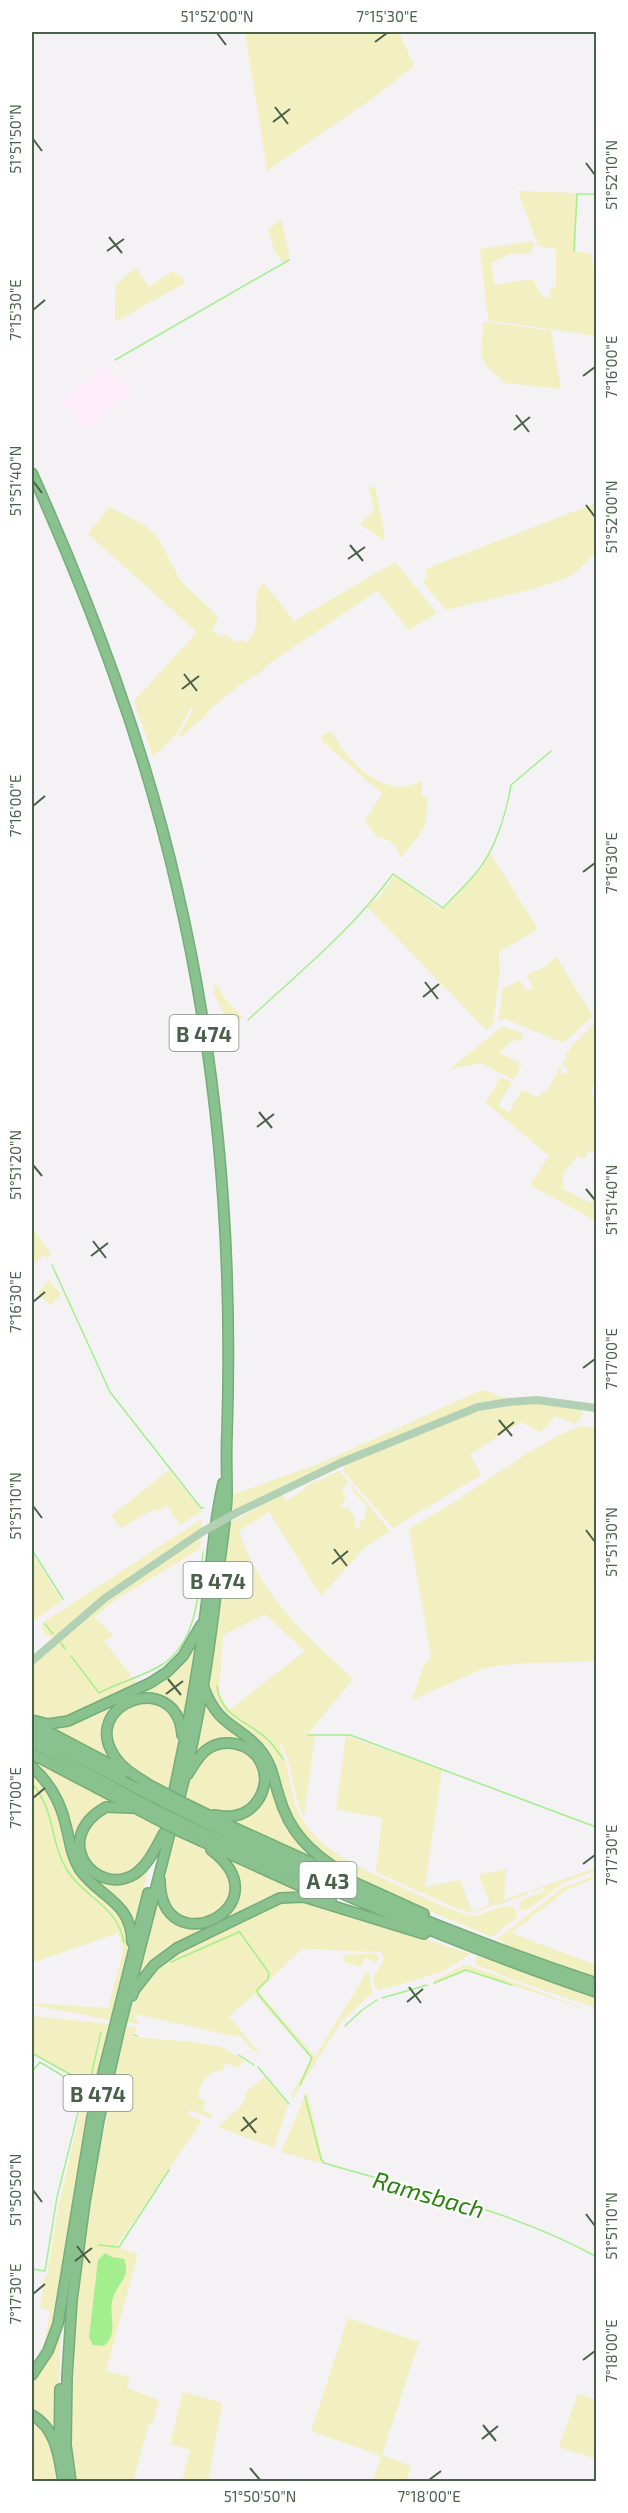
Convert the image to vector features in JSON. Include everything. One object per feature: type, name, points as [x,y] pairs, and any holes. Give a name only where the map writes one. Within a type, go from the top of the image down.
[{"type":"highway","name":"B 474","points":[[32,473],[90,608],[134,734],[177,887],[199,993],[218,1130],[228,1272],[229,1376],[226,1503],[203,1686],[183,1787],[120,2026],[99,2120],[72,2300],[67,2377],[66,2445],[71,2481]]},
{"type":"highway","name":"B 474","points":[[63,2481],[58,2456],[67,2274],[92,2117],[180,1762],[205,1618],[218,1504],[226,1472]]},
{"type":"highway","points":[[32,1721],[48,1724],[68,1721],[150,1683],[167,1672],[183,1656],[205,1618]]},
{"type":"highway","points":[[203,1686],[219,1716],[255,1745],[265,1757],[287,1820],[304,1844],[335,1867],[370,1888],[472,1943]]},
{"type":"highway","points":[[158,1805],[148,1784],[125,1769],[111,1749],[108,1728],[114,1714],[124,1703],[134,1699],[156,1699],[173,1710],[182,1728],[180,1762]]},
{"type":"highway","points":[[32,1721],[148,1784]]},
{"type":"highway","name":"A 43","points":[[32,1733],[158,1805]]},
{"type":"highway","name":"A 43","points":[[32,1743],[316,1884],[485,1948],[597,1983]]},
{"type":"highway","points":[[183,1787],[196,1760],[215,1744],[228,1743],[249,1749],[260,1760],[265,1775],[265,1785],[256,1803],[248,1811],[225,1816],[197,1809],[183,1817]]},
{"type":"highway","points":[[32,1754],[131,1808]]},
{"type":"highway","points":[[32,1767],[56,1797],[63,1813],[74,1858],[81,1870],[120,1907],[128,1919],[132,1943],[124,1983]]},
{"type":"highway","points":[[160,1870],[162,1896],[173,1915],[182,1921],[205,1924],[223,1915],[229,1907],[234,1894],[230,1871],[224,1861],[199,1841],[183,1817],[158,1805],[131,1808],[106,1807],[86,1822],[79,1843],[83,1861],[90,1869],[102,1876],[114,1879],[125,1878],[135,1874],[151,1857],[164,1833]]},
{"type":"highway","points":[[197,1809],[370,1888]]},
{"type":"highway","points":[[199,1841],[372,1918]]},
{"type":"highway","points":[[120,2026],[135,1989],[165,1955],[270,1901],[291,1896],[472,1943]]},
{"type":"highway","name":"A 43","points":[[497,1952],[597,1992]]},
{"type":"highway","points":[[32,2375],[52,2342],[58,2324],[67,2274]]},
{"type":"highway","points":[[32,2415],[47,2428],[58,2456]]},
{"type":"main road","points":[[32,1661],[105,1598],[202,1532],[340,1462],[478,1407],[537,1400],[597,1408]]},
{"type":"shaded area","points":[[245,32],[399,32],[414,66],[373,98],[267,171]]},
{"type":"shaded area","points":[[518,191],[578,193],[575,251],[591,254],[596,286],[596,336],[488,320],[480,249],[532,241],[534,245],[530,254],[510,254],[491,263],[494,285],[533,279],[542,297],[550,297],[551,287],[556,287],[556,249],[538,246]]},
{"type":"shaded area","points":[[281,219],[290,258],[282,262],[275,252],[268,230]]},
{"type":"shaded area","points":[[136,268],[149,287],[173,271],[180,277],[181,275],[185,283],[115,322],[116,284]]},
{"type":"shaded area","points":[[483,321],[551,331],[561,389],[505,383],[484,364],[485,360],[481,358]]},
{"type":"shaded area","points":[[105,365],[136,391],[86,431],[61,400]]},
{"type":"shaded area","points":[[375,486],[385,538],[383,540],[360,524],[374,510],[369,488]]},
{"type":"shaded area","points":[[596,503],[594,536],[596,552],[571,576],[533,589],[446,610],[422,581],[428,576],[425,569]]},
{"type":"shaded area","points":[[109,507],[146,526],[159,539],[180,580],[218,617],[212,631],[222,637],[224,634],[237,643],[241,640],[246,643],[255,628],[257,597],[263,582],[294,621],[395,562],[437,613],[409,630],[377,591],[237,687],[179,738],[193,709],[191,707],[176,735],[153,757],[134,701],[197,632],[88,534]]},
{"type":"shaded area","points":[[332,732],[347,755],[358,766],[382,783],[409,786],[422,780],[422,796],[428,798],[425,827],[401,858],[396,847],[389,840],[377,837],[365,821],[382,794],[321,740],[322,735]]},
{"type":"shaded area","points":[[490,853],[538,929],[499,952],[500,971],[493,1024],[486,1030],[367,907],[380,896],[395,875],[440,909],[443,908],[480,870]]},
{"type":"shaded area","points":[[556,957],[593,1016],[567,1040],[561,1042],[505,1019],[499,1020],[502,989],[520,980],[526,991],[533,988],[527,975],[537,970],[538,972]]},
{"type":"shaded area","points":[[215,982],[226,1000],[243,1017],[232,1028],[214,995]]},
{"type":"shaded area","points":[[596,1022],[596,1082],[591,1093],[596,1100],[596,1154],[590,1150],[584,1159],[577,1156],[564,1172],[563,1189],[590,1203],[596,1197],[596,1221],[530,1185],[549,1156],[486,1103],[500,1077],[512,1082],[498,1106],[509,1112],[522,1090],[539,1098],[542,1091],[547,1092],[560,1067],[562,1074],[568,1073],[566,1066],[561,1064],[566,1059],[566,1053]]},
{"type":"shaded area","points":[[505,1027],[524,1034],[521,1040],[512,1041],[499,1053],[523,1064],[521,1066],[518,1064],[517,1067],[520,1068],[514,1080],[481,1063],[450,1069],[500,1028]]},
{"type":"shaded area","points":[[32,1228],[51,1253],[48,1258],[42,1255],[37,1263],[32,1259]]},
{"type":"shaded area","points":[[49,1280],[61,1294],[51,1305],[37,1293]]},
{"type":"shaded area","points":[[481,1390],[494,1393],[498,1397],[506,1396],[504,1399],[332,1462],[227,1513],[229,1496],[326,1461]]},
{"type":"shaded area","points":[[530,1403],[581,1409],[583,1414],[575,1424],[556,1416],[541,1432],[521,1422],[470,1454],[481,1475],[393,1528],[343,1471],[346,1462],[472,1412]]},
{"type":"shaded area","points":[[580,1426],[596,1428],[596,1661],[496,1666],[482,1669],[412,1700],[424,1665],[431,1657],[409,1529],[539,1446]]},
{"type":"shaded area","points":[[169,1470],[202,1511],[180,1525],[166,1505],[156,1512],[154,1509],[121,1528],[111,1516]]},
{"type":"shaded area","points":[[339,1471],[348,1481],[342,1491],[346,1496],[341,1507],[349,1509],[356,1519],[355,1528],[359,1529],[361,1520],[364,1520],[367,1506],[353,1492],[352,1485],[389,1532],[364,1548],[321,1596],[269,1512],[239,1531],[248,1555],[272,1595],[301,1629],[353,1679],[307,1735],[315,1736],[304,1817],[285,1752],[281,1744],[279,1745],[286,1762],[296,1807],[319,1840],[331,1849],[357,1866],[426,1898],[471,1916],[502,1907],[513,1907],[517,1913],[516,1918],[492,1937],[401,1899],[347,1872],[323,1857],[294,1826],[274,1770],[218,1711],[208,1689],[230,1523],[282,1494],[286,1501],[306,1486]],"holes":[[[265,1614],[305,1651],[229,1710],[219,1692],[223,1635]]]},
{"type":"shaded area","points":[[202,1519],[202,1528],[144,1566],[55,1636],[49,1637],[43,1633],[42,1623]]},
{"type":"shaded area","points":[[201,1536],[200,1549],[118,1598],[94,1617],[113,1635],[104,1641],[138,1685],[66,1719],[49,1721],[32,1716],[32,1664],[101,1604]]},
{"type":"shaded area","points":[[32,1553],[62,1601],[32,1622]]},
{"type":"shaded area","points":[[199,1640],[183,1722],[147,1695],[108,1720],[118,1765],[45,1726],[153,1684],[188,1654]]},
{"type":"shaded area","points":[[204,1699],[263,1759],[279,1808],[322,1863],[228,1821],[257,1807],[264,1765],[230,1741],[192,1762]]},
{"type":"shaded area","points":[[142,1701],[161,1706],[170,1712],[175,1721],[178,1744],[168,1790],[134,1772],[127,1766],[113,1743],[112,1727],[115,1719],[123,1709]]},
{"type":"shaded area","points":[[346,1736],[442,1770],[425,1887],[460,1880],[472,1912],[490,1905],[479,1875],[506,1869],[504,1900],[529,1891],[528,1894],[473,1913],[456,1908],[376,1872],[382,1818],[336,1809]]},
{"type":"shaded area","points":[[226,1747],[247,1754],[259,1766],[261,1781],[255,1795],[244,1807],[227,1813],[206,1810],[183,1797],[193,1772],[203,1760],[209,1754]]},
{"type":"shaded area","points":[[32,1757],[117,1803],[92,1811],[87,1816],[77,1837],[76,1847],[106,1881],[150,1864],[134,1927],[80,1864],[70,1833],[32,1763]]},
{"type":"shaded area","points":[[32,1770],[53,1798],[69,1850],[124,1917],[130,1945],[111,2020],[32,2005],[32,2003],[108,2008],[123,1951],[118,1933],[32,1963]]},
{"type":"shaded area","points":[[118,1809],[135,1812],[160,1826],[148,1856],[132,1872],[116,1876],[100,1873],[85,1855],[83,1834],[101,1812]]},
{"type":"shaded area","points":[[175,1833],[212,1854],[230,1876],[229,1901],[205,1921],[181,1917],[172,1909],[167,1900],[164,1878]]},
{"type":"shaded area","points":[[222,1854],[318,1898],[295,1894],[177,1945],[138,1980],[159,1898],[192,1927],[213,1924],[230,1911],[232,1867]]},
{"type":"shaded area","points":[[596,1868],[596,1871],[564,1882],[526,1911],[519,1908],[520,1901],[545,1891],[544,1888],[532,1892],[532,1890]]},
{"type":"shaded area","points":[[596,1875],[596,1878],[568,1889],[511,1933],[596,1965],[596,2008],[475,1964],[477,1956],[502,1964],[505,1943],[497,1939],[562,1888]]},
{"type":"shaded area","points":[[297,1899],[351,1914],[470,1954],[442,1972],[381,1990],[375,1987],[373,1978],[384,1959],[381,1952],[302,1949],[259,1992],[315,2057],[367,1972],[372,1993],[342,2021],[293,2098],[292,2094],[310,2061],[309,2056],[255,1994],[229,2016],[261,2055],[250,2048],[240,2035],[238,2037],[135,2014],[139,2024],[127,2022],[134,2000],[146,1979],[167,1957],[274,1903]]},
{"type":"shaded area","points":[[375,1953],[379,1958],[376,1963],[366,1957],[360,1967],[342,1961],[344,1955]]},
{"type":"shaded area","points":[[463,1965],[596,2013],[467,1970],[433,1984],[433,1981]]},
{"type":"shaded area","points":[[32,2016],[110,2024],[92,2104],[52,2334],[32,2372],[47,2328],[50,2311],[40,2308],[45,2275],[47,2275],[58,2209],[87,2084],[32,2052]]},
{"type":"shaded area","points":[[126,2026],[138,2028],[133,2037],[193,2042],[221,2047],[245,2060],[237,2068],[225,2063],[222,2071],[213,2071],[201,2084],[198,2098],[206,2101],[203,2110],[213,2115],[210,2118],[190,2110],[188,2115],[202,2121],[116,2247],[138,2254],[106,2371],[130,2377],[127,2388],[159,2400],[153,2423],[149,2423],[133,2481],[73,2482],[70,2434],[76,2313],[101,2148]]},
{"type":"shaded area","points":[[265,2077],[288,2105],[274,2148],[218,2127],[242,2105],[247,2091]]},
{"type":"shaded area","points":[[307,2091],[324,2164],[281,2152]]},
{"type":"shaded area","points":[[105,2253],[124,2259],[126,2272],[112,2302],[111,2336],[104,2346],[93,2345],[89,2337],[98,2260]]},
{"type":"shaded area","points":[[348,2318],[419,2342],[382,2455],[411,2466],[406,2481],[373,2481],[381,2456],[311,2431]]},
{"type":"shaded area","points":[[61,2325],[57,2440],[32,2414],[32,2378]]},
{"type":"shaded area","points":[[183,2392],[220,2402],[222,2405],[208,2481],[182,2481],[190,2450],[170,2444]]},
{"type":"shaded area","points":[[579,2394],[596,2400],[596,2459],[559,2447]]},
{"type":"shaded area","points":[[32,2418],[45,2430],[53,2446],[60,2481],[32,2481]]},
{"type":"waterway","points":[[574,251],[577,194],[596,194]]},
{"type":"waterway","points":[[115,360],[289,260]]},
{"type":"waterway","points":[[248,1020],[360,914],[393,874],[443,908],[476,873],[489,854],[503,820],[511,785],[551,751]]},
{"type":"waterway","points":[[52,1265],[110,1392],[201,1508],[204,1508]]},
{"type":"waterway","points":[[32,1550],[63,1599]]},
{"type":"waterway","points":[[71,1656],[99,1693],[163,1664],[175,1654],[190,1628],[198,1598],[203,1552]]},
{"type":"waterway","points":[[45,1624],[53,1634]]},
{"type":"waterway","points":[[61,1643],[65,1649]]},
{"type":"waterway","points":[[217,1686],[219,1696],[229,1712],[260,1733],[283,1759]]},
{"type":"waterway","points":[[308,1735],[350,1735],[596,1827]]},
{"type":"waterway","points":[[32,1783],[45,1806],[57,1849],[67,1870],[74,1880],[115,1919],[124,1942]]},
{"type":"waterway","name":"Ramsbach","points":[[239,1931],[269,1973],[268,1979],[257,1990],[258,1994],[312,2058],[300,2085]]},
{"type":"waterway","points":[[171,1962],[239,1932]]},
{"type":"waterway","points":[[434,1983],[466,1970],[512,1985]]},
{"type":"waterway","points":[[382,1998],[427,1985]]},
{"type":"waterway","points":[[345,2026],[377,2000]]},
{"type":"waterway","points":[[32,2053],[89,2085],[101,2032]]},
{"type":"waterway","points":[[239,2055],[254,2065]]},
{"type":"waterway","points":[[32,2072],[40,2062],[84,2089],[57,2197],[45,2271],[32,2269]]},
{"type":"waterway","points":[[258,2067],[289,2104]]},
{"type":"waterway","name":"Ramsbach","points":[[305,2096],[324,2163],[497,2213],[595,2256]]},
{"type":"waterway","points":[[98,2245],[119,2247],[169,2170]]}]
